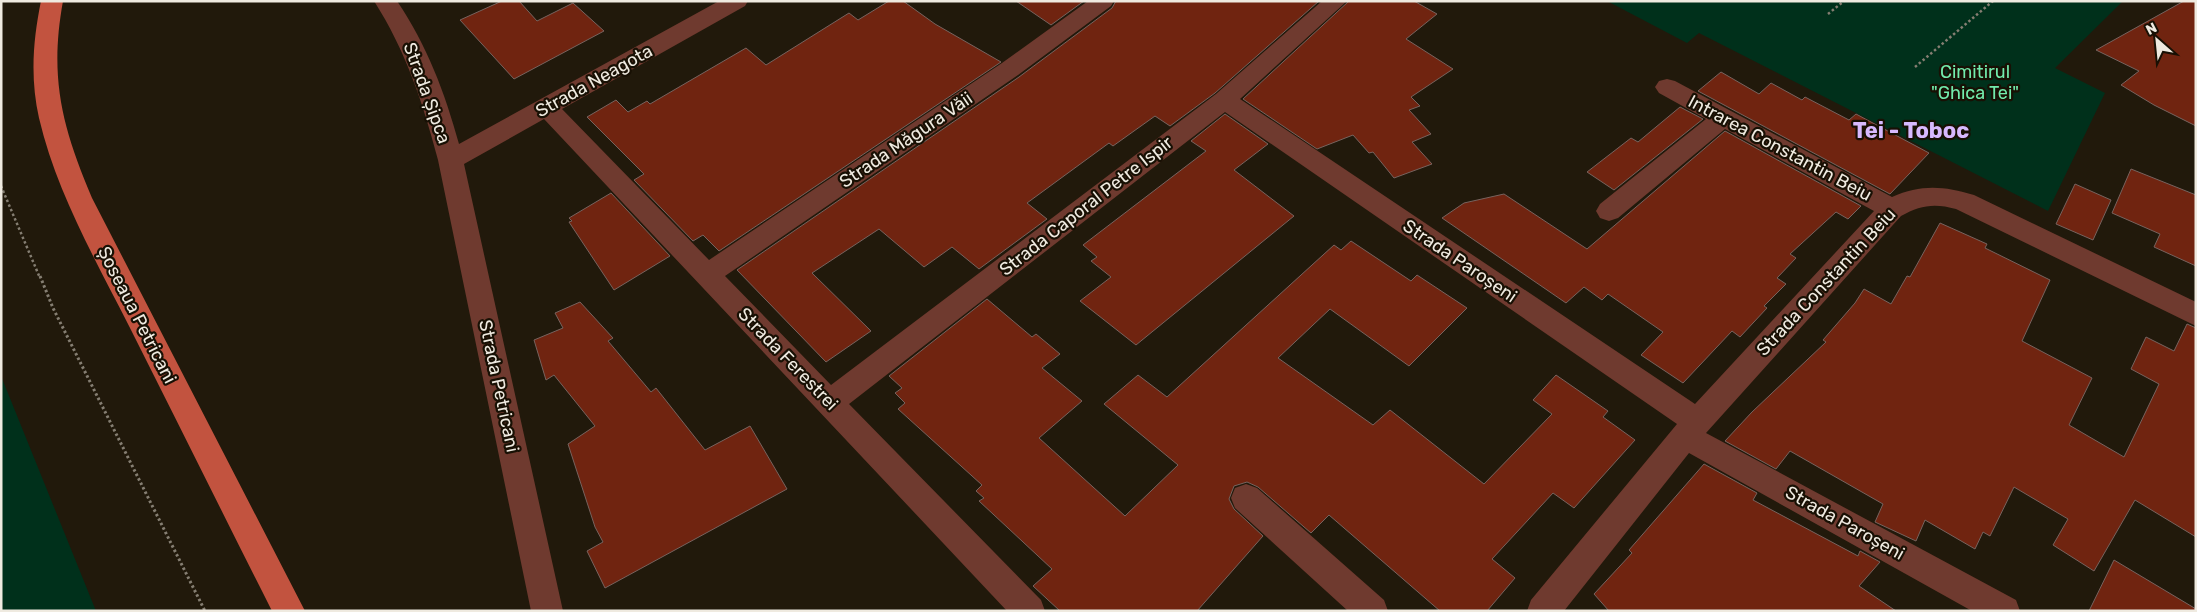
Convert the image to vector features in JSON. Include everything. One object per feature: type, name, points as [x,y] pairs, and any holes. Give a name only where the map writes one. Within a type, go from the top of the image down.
[{"type":"main road","name":"Șoseaua Petricani","points":[[52,1],[43,64],[45,92],[51,122],[64,164],[96,235],[290,611]]},
{"type":"street","name":"Strada Șipca","points":[[385,1],[404,30],[418,58],[430,90],[451,160]]},
{"type":"street","name":"Strada Neagota","points":[[451,160],[737,1]]},
{"type":"street","name":"Strada Măgura Văii","points":[[707,275],[1002,75],[1103,1]]},
{"type":"street","name":"Strada Caporal Petre Ispir","points":[[830,403],[1224,100],[1336,1]]},
{"type":"street","name":"Intrarea Constantin Beiu","points":[[1667,87],[1892,209]]},
{"type":"street","name":"Strada Paroșeni","points":[[1224,100],[1691,429],[2004,611]]},
{"type":"street","name":"Strada Ferestrei","points":[[547,108],[1029,611]]},
{"type":"street","points":[[1610,211],[1723,118]]},
{"type":"street","name":"Strada Petricani","points":[[451,160],[547,611]]},
{"type":"street","name":"Strada Constantin Beiu","points":[[1544,611],[1691,429],[1892,209],[1915,197],[1932,194],[1965,202],[2196,316]]},
{"type":"street","points":[[1246,498],[1372,611]]},
{"type":"path","points":[[1828,14],[1844,1]]},
{"type":"path","points":[[1915,67],[1993,1]]},
{"type":"path","points":[[1,186],[53,308],[205,611]]},
{"type":"green space","name":"Cimitirul \"Ghica Tei\"","points":[[1607,1],[2123,1],[2055,68],[2105,93],[2048,211],[1699,33],[1687,43]]},
{"type":"green space","points":[[1,376],[96,611],[1,611]]},
{"type":"building","points":[[502,1],[519,1],[537,21],[573,3],[604,31],[514,79],[460,20]]},
{"type":"building","points":[[889,1],[903,1],[935,24],[1001,62],[719,251],[703,235],[693,241],[634,180],[644,174],[587,117],[616,100],[628,112],[647,101],[650,104],[746,48],[766,65],[849,13],[858,20]]},
{"type":"building","points":[[1016,1],[1084,1],[1051,25]]},
{"type":"building","points":[[1116,1],[1319,1],[1215,93],[1170,126],[1155,116],[1113,146],[1109,143],[1027,203],[1047,219],[979,269],[952,247],[924,267],[879,229],[812,273],[871,331],[826,362],[737,270],[1019,77],[1112,8]]},
{"type":"building","points":[[1349,1],[1414,1],[1437,14],[1406,39],[1453,69],[1411,97],[1420,106],[1409,110],[1431,134],[1412,142],[1432,164],[1394,178],[1373,152],[1369,153],[1353,135],[1317,149],[1243,99]]},
{"type":"building","points":[[2184,1],[2196,1],[2196,126],[2154,105],[2121,85],[2139,71],[2096,50]]},
{"type":"building","points":[[1721,72],[1759,94],[1771,83],[1802,100],[1805,97],[1849,120],[1856,114],[1929,153],[1890,194],[1698,91]]},
{"type":"building","points":[[1680,107],[1703,119],[1614,190],[1587,172],[1631,138],[1638,142]]},
{"type":"building","points":[[1225,114],[1268,144],[1234,170],[1294,216],[1136,345],[1080,301],[1111,277],[1091,261],[1097,257],[1083,245],[1206,151],[1191,141]]},
{"type":"building","points":[[1725,131],[1861,206],[1848,219],[1836,212],[1790,254],[1796,258],[1777,278],[1786,284],[1764,306],[1767,308],[1740,337],[1732,331],[1683,383],[1641,355],[1663,332],[1608,294],[1602,300],[1584,287],[1566,303],[1442,218],[1464,203],[1504,194],[1587,249]]},
{"type":"building","points":[[2131,169],[2196,195],[2196,266],[2154,247],[2160,234],[2112,213]]},
{"type":"building","points":[[2075,184],[2111,200],[2093,240],[2056,224]]},
{"type":"building","points":[[611,193],[670,256],[614,290],[569,222],[572,221],[569,218]]},
{"type":"building","points":[[1940,223],[1987,244],[1985,248],[2050,280],[2022,341],[2092,378],[2069,425],[2124,457],[2159,384],[2131,369],[2146,337],[2174,351],[2187,324],[2196,328],[2196,537],[2135,500],[2094,571],[2053,545],[2068,519],[2014,487],[1990,536],[1983,532],[1975,549],[1925,520],[1916,541],[1875,522],[1883,504],[1790,451],[1776,469],[1725,441],[1752,412],[1826,342],[1823,340],[1855,303],[1864,289],[1891,304],[1907,276],[1910,277]]},
{"type":"building","points":[[1351,241],[1411,281],[1417,275],[1467,308],[1409,366],[1330,309],[1278,358],[1373,425],[1390,410],[1484,484],[1552,414],[1533,400],[1556,375],[1608,411],[1603,417],[1635,440],[1574,508],[1553,493],[1492,559],[1515,578],[1487,611],[1440,611],[1329,515],[1311,533],[1258,487],[1247,482],[1234,486],[1229,499],[1234,509],[1263,536],[1197,611],[1060,611],[1033,586],[1052,569],[979,501],[984,498],[976,491],[982,485],[898,409],[905,403],[895,393],[902,388],[889,376],[987,299],[1032,337],[1036,334],[1060,354],[1042,368],[1082,401],[1039,438],[1125,516],[1178,465],[1104,404],[1138,375],[1167,397],[1334,245],[1341,250]]},
{"type":"building","points":[[580,302],[613,338],[608,341],[651,392],[656,388],[705,450],[750,426],[787,489],[605,588],[587,551],[603,542],[595,527],[568,444],[595,426],[554,375],[546,380],[534,340],[563,328],[555,313]]},
{"type":"building","points":[[1704,464],[1757,493],[1753,500],[1858,556],[1860,551],[1880,562],[1859,586],[1896,611],[1609,611],[1594,594],[1632,553],[1629,550]]},
{"type":"building","points":[[2114,560],[2196,609],[2196,611],[2089,611]]},
{"type":"district","name":"Tei - Toboc","points":[[1911,130]]}]
